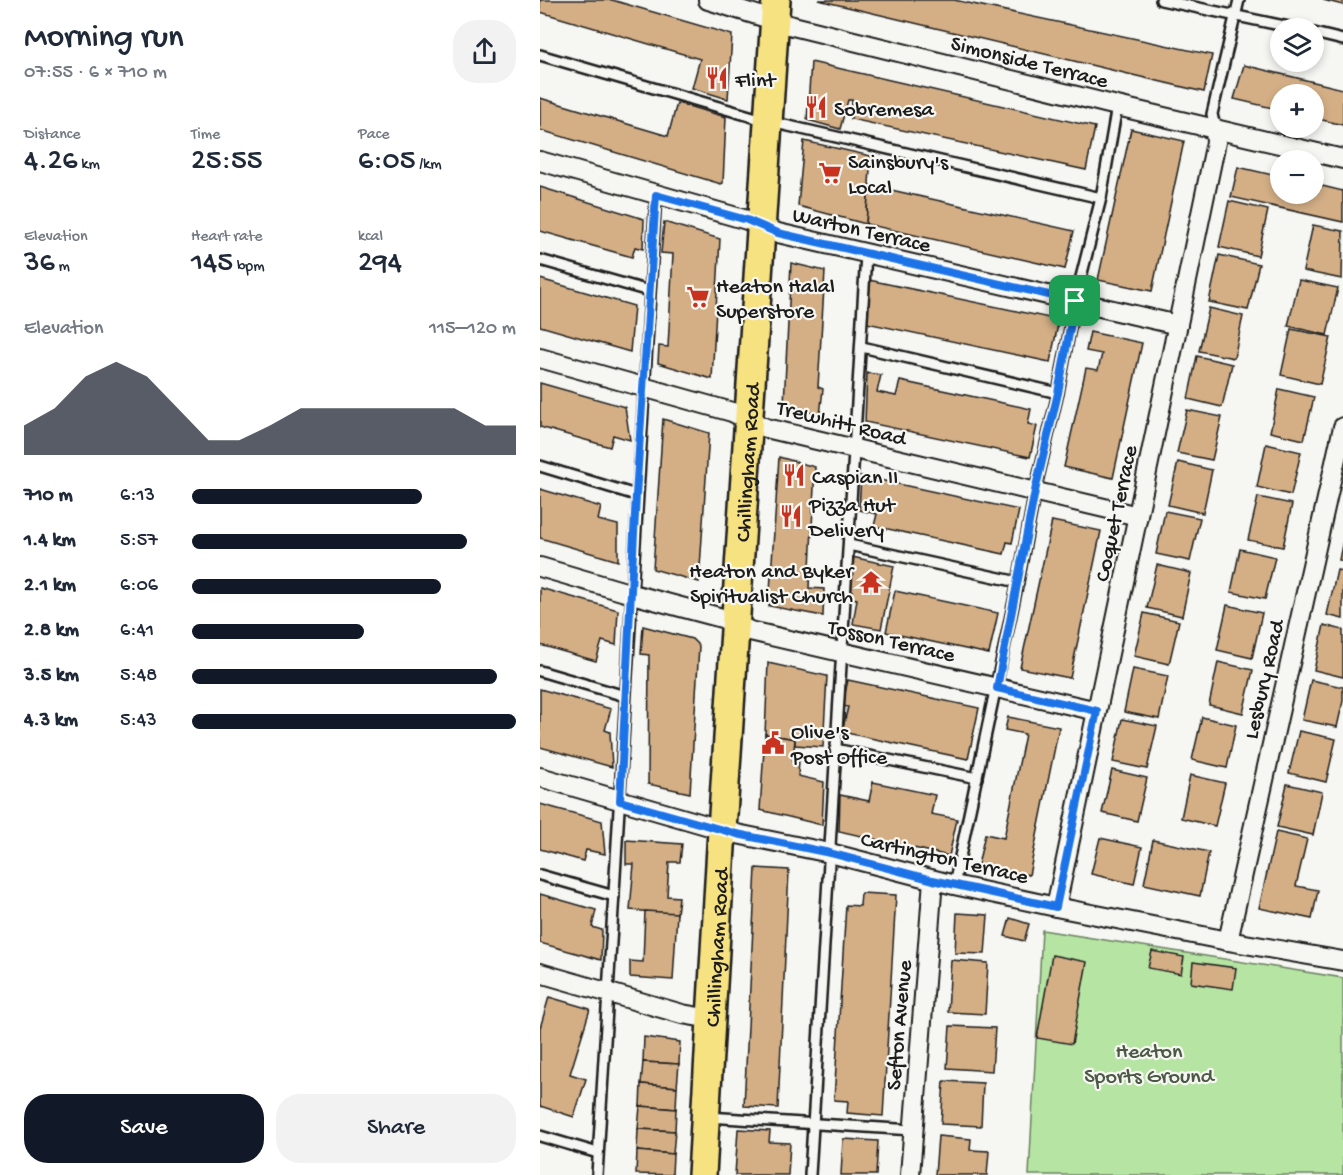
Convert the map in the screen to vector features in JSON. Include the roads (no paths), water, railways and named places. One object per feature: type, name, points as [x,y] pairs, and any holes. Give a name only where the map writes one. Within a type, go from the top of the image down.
[{"type":"main road","name":"Chillingham Road","points":[[702,1175],[775,10]]},
{"type":"street","name":"Simonside Terrace","points":[[708,0],[775,10],[789,25],[1343,159]]},
{"type":"street","name":"Coquet Terrace","points":[[1056,907],[1216,142],[1215,128]]},
{"type":"street","name":"Warton Terrace","points":[[540,161],[747,220],[778,233],[1178,325]]},
{"type":"street","name":"Trewhitt Road","points":[[540,358],[732,412],[766,428],[1138,516]]},
{"type":"street","name":"Lesbury Road","points":[[1228,941],[1343,427]]},
{"type":"street","name":"Tosson Terrace","points":[[540,567],[723,618],[750,631],[1097,711]]},
{"type":"street","name":"Cartington Terrace","points":[[540,777],[722,830],[830,853],[954,885],[1228,941],[1343,961]]},
{"type":"street","name":"Sefton Avenue","points":[[910,1175],[933,880]]},
{"type":"street","points":[[540,973],[682,1014],[711,1019]]},
{"type":"lane","points":[[1161,0],[1270,23]]},
{"type":"lane","points":[[1215,128],[1212,114],[1239,0]]},
{"type":"lane","points":[[1324,35],[1343,40]]},
{"type":"lane","points":[[540,55],[767,120],[1101,198]]},
{"type":"lane","points":[[954,885],[997,688],[1075,301],[1101,198],[1117,106]]},
{"type":"lane","points":[[597,1175],[636,495],[656,195]]},
{"type":"lane","points":[[810,1175],[866,254]]},
{"type":"lane","points":[[540,260],[649,291]]},
{"type":"lane","points":[[862,347],[1058,393]]},
{"type":"lane","points":[[540,466],[636,495]]},
{"type":"lane","points":[[849,545],[1018,582]]},
{"type":"lane","points":[[540,672],[625,696]]},
{"type":"lane","points":[[835,749],[978,778]]},
{"type":"lane","points":[[540,876],[614,896]]},
{"type":"lane","points":[[706,1116],[913,1130]]},
{"type":"lane","points":[[540,1136],[598,1153]]},
{"type":"place","name":"Flint","points":[[717,78]]},
{"type":"place","name":"Sobremesa","points":[[816,107]]},
{"type":"place","name":"Sainsbury's Local","points":[[830,173]]},
{"type":"place","name":"Heaton Halal Superstore","points":[[698,297]]},
{"type":"place","name":"Caspian II","points":[[794,475]]},
{"type":"place","name":"Pizza Hut Delivery","points":[[791,516]]},
{"type":"place","name":"Heaton and Byker Spiritualist Church","points":[[871,582]]},
{"type":"place","name":"Olive's Post Office","points":[[773,743]]},
{"type":"park label","name":"Heaton Sports Ground","points":[[1149,1062]]}]
